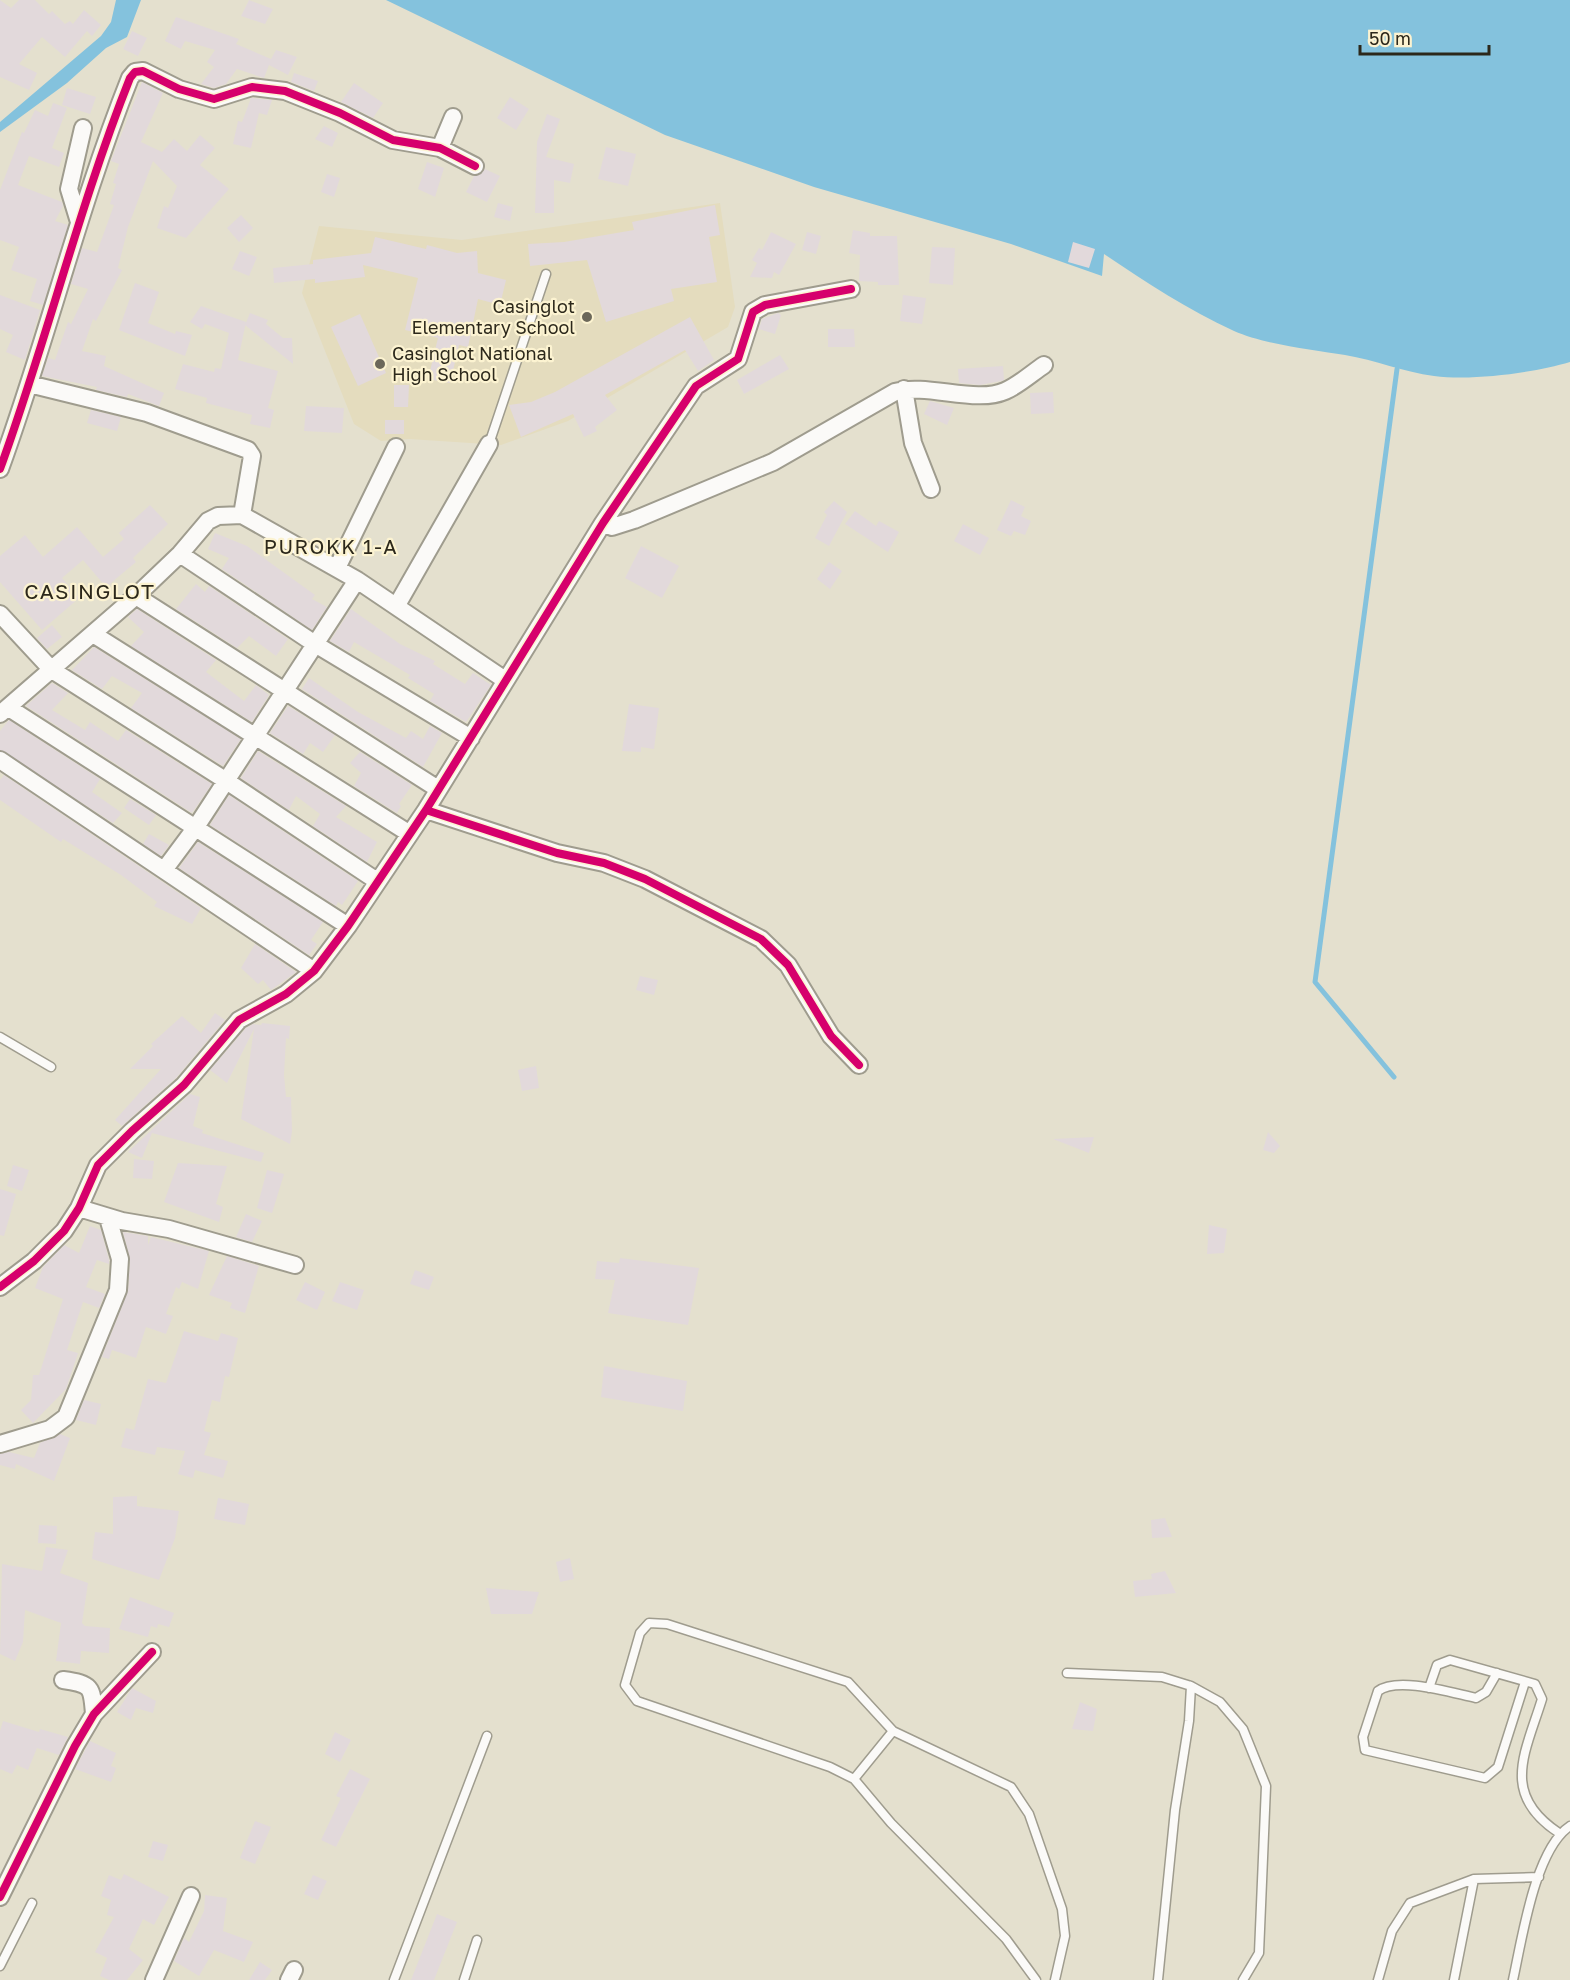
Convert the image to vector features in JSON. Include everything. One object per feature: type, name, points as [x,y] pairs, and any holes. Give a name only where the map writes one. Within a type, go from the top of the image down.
[{"type":"street","points":[[0,469],[29,384],[99,156],[130,78],[138,71],[214,99],[252,87],[285,91],[340,113],[393,140],[440,148],[475,166]]},
{"type":"street","points":[[440,148],[453,117]]},
{"type":"street","points":[[79,222],[69,189],[83,128]]},
{"type":"street","points":[[0,1287],[49,1248],[78,1208],[98,1165],[194,1074],[232,1027],[245,1015],[286,994],[314,971],[348,926],[426,810],[603,523],[696,386],[738,359],[753,312],[765,305],[851,289]]},
{"type":"street","points":[[603,523],[612,527],[634,520],[772,462],[895,392],[917,388],[957,394],[1004,392],[1044,365]]},
{"type":"street","points":[[29,384],[147,413],[248,450],[252,456],[242,515]]},
{"type":"street","points":[[904,389],[913,443],[931,489]]},
{"type":"street","points":[[397,605],[489,444]]},
{"type":"street","points":[[337,568],[396,447]]},
{"type":"street","points":[[348,926],[196,827],[5,711],[136,596],[180,554],[208,521],[218,516],[242,515],[337,568],[397,605],[505,680]]},
{"type":"street","points":[[180,554],[315,644],[471,738]]},
{"type":"street","points":[[164,870],[196,827],[357,580]]},
{"type":"street","points":[[136,596],[438,789]]},
{"type":"street","points":[[0,614],[52,670],[225,780],[377,881]]},
{"type":"street","points":[[93,634],[410,834]]},
{"type":"street","points":[[0,760],[314,971]]},
{"type":"street","points":[[426,810],[557,853],[604,863],[645,879],[761,939],[788,965],[831,1036],[859,1065]]},
{"type":"street","points":[[78,1208],[108,1218],[169,1229],[295,1265]]},
{"type":"street","points":[[0,1444],[50,1429],[66,1418],[118,1290],[120,1259],[108,1218]]},
{"type":"street","points":[[0,1897],[75,1746],[94,1714],[153,1652]]},
{"type":"street","points":[[63,1680],[89,1687],[92,1690],[94,1714]]},
{"type":"street","points":[[154,1980],[191,1896]]},
{"type":"lane","points":[[489,444],[546,274]]},
{"type":"lane","points":[[0,1037],[51,1067]]},
{"type":"lane","points":[[1036,1980],[1006,1939],[891,1823],[854,1779],[831,1767],[637,1701],[625,1685],[640,1633],[649,1623],[667,1624],[848,1682],[893,1731],[1011,1787],[1029,1814],[1062,1909],[1065,1936],[1055,1980]]},
{"type":"lane","points":[[1429,1688],[1437,1665],[1450,1660],[1535,1684],[1542,1699],[1521,1767],[1523,1795],[1536,1816],[1559,1833]]},
{"type":"lane","points":[[1068,1673],[1162,1677],[1191,1686],[1220,1702],[1243,1729],[1266,1786],[1259,1953],[1243,1980]]},
{"type":"lane","points":[[1497,1673],[1486,1692],[1476,1698],[1429,1688],[1390,1685],[1378,1691],[1363,1737],[1365,1750],[1485,1778],[1498,1767],[1525,1682]]},
{"type":"lane","points":[[1158,1980],[1175,1810],[1189,1720],[1191,1686]]},
{"type":"lane","points":[[854,1779],[893,1731]]},
{"type":"lane","points":[[394,1980],[487,1736]]},
{"type":"lane","points":[[1513,1980],[1533,1890],[1559,1833],[1570,1826]]},
{"type":"lane","points":[[1378,1980],[1392,1931],[1410,1903],[1474,1879],[1539,1877]]},
{"type":"lane","points":[[1454,1980],[1474,1879]]},
{"type":"lane","points":[[0,1966],[32,1902]]},
{"type":"lane","points":[[464,1980],[477,1940]]},
{"type":"shaded area","name":"Casinglot Elementary School","points":[[720,203],[735,307],[728,327],[568,421],[501,445],[409,439],[381,441],[354,424],[302,293],[319,226],[462,240]]},
{"type":"water","points":[[116,0],[141,0],[127,37],[106,48],[67,83],[0,132],[0,122],[101,36],[111,22]]},
{"type":"water","points":[[386,0],[1570,0],[1570,362],[1539,370],[1503,375],[1434,376],[1356,357],[1259,340],[1234,331],[1184,305],[1104,254],[1102,276],[1011,244],[814,187],[665,135]]},
{"type":"building","points":[[0,0],[11,8],[19,0],[35,0],[49,14],[52,11],[65,24],[70,21],[73,24],[84,10],[101,25],[92,36],[87,31],[65,57],[42,37],[19,64],[37,73],[29,90],[0,77]]},
{"type":"building","points":[[249,0],[273,9],[265,24],[241,16]]},
{"type":"building","points":[[176,17],[239,39],[236,44],[271,59],[276,50],[297,57],[288,75],[269,65],[264,78],[237,69],[226,84],[214,88],[201,84],[214,67],[207,62],[215,50],[185,41],[181,49],[165,41]]},
{"type":"building","points":[[132,31],[147,38],[138,56],[123,49]]},
{"type":"building","points":[[294,73],[318,81],[314,91],[291,82]]},
{"type":"building","points":[[142,82],[163,93],[141,142],[162,152],[174,139],[187,151],[200,135],[215,148],[200,165],[229,189],[186,238],[157,228],[164,206],[168,208],[177,186],[153,161],[128,227],[118,268],[122,270],[96,321],[93,319],[82,351],[106,356],[104,366],[164,393],[159,406],[128,394],[127,397],[96,390],[97,387],[42,376],[48,358],[55,360],[68,322],[71,324],[88,289],[71,284],[82,248],[97,252],[114,205],[110,204],[119,164],[111,161]]},
{"type":"building","points":[[354,83],[383,103],[373,118],[341,102]]},
{"type":"building","points":[[67,88],[96,97],[90,114],[62,105]]},
{"type":"building","points":[[510,97],[529,109],[516,130],[497,118]]},
{"type":"building","points":[[251,98],[272,100],[267,115],[259,113],[251,148],[233,144],[238,121],[242,122]]},
{"type":"building","points":[[53,103],[67,108],[52,148],[64,153],[59,167],[29,156],[18,185],[62,202],[63,206],[55,221],[68,225],[43,305],[30,301],[37,279],[11,270],[19,247],[0,240],[0,190],[22,132],[24,133],[35,110],[48,116]]},
{"type":"building","points":[[547,114],[560,119],[546,157],[574,164],[570,183],[554,180],[554,213],[535,213],[537,142]]},
{"type":"building","points":[[324,126],[338,133],[332,147],[315,139]]},
{"type":"building","points":[[606,147],[636,154],[628,186],[598,179]]},
{"type":"building","points":[[427,162],[444,168],[435,197],[418,189]]},
{"type":"building","points":[[485,169],[500,176],[487,202],[466,192],[474,176],[481,174]]},
{"type":"building","points":[[327,174],[340,178],[334,197],[321,192]]},
{"type":"building","points":[[498,203],[513,207],[510,221],[494,217]]},
{"type":"building","points":[[715,205],[720,235],[709,237],[717,282],[671,289],[674,301],[606,322],[587,260],[530,266],[528,244],[564,242],[634,230],[632,222]]},
{"type":"building","points":[[241,215],[253,228],[239,242],[227,228]]},
{"type":"building","points":[[853,230],[870,233],[870,236],[897,236],[899,285],[878,285],[878,282],[859,281],[860,255],[849,253]]},
{"type":"building","points":[[771,232],[796,244],[779,275],[774,272],[772,278],[750,277],[757,263],[752,260],[759,248],[762,250]]},
{"type":"building","points":[[807,232],[821,236],[816,254],[802,250]]},
{"type":"building","points":[[375,237],[426,249],[427,245],[457,253],[477,251],[478,273],[506,280],[500,305],[478,299],[468,347],[459,345],[450,383],[428,379],[438,338],[405,330],[418,278],[363,265],[365,277],[315,283],[315,279],[274,283],[273,268],[313,264],[313,260],[371,253]]},
{"type":"building","points":[[1073,242],[1095,249],[1089,268],[1068,262]]},
{"type":"building","points":[[932,247],[955,248],[953,285],[929,283]]},
{"type":"building","points":[[240,251],[257,257],[249,276],[232,269]]},
{"type":"building","points":[[135,283],[159,292],[148,323],[175,334],[176,331],[192,335],[185,356],[119,330]]},
{"type":"building","points":[[0,295],[40,310],[25,360],[6,352],[13,335],[0,329]]},
{"type":"building","points":[[903,295],[926,298],[922,324],[900,321]]},
{"type":"building","points":[[201,306],[246,322],[238,360],[278,371],[268,408],[274,410],[270,428],[250,424],[252,415],[206,403],[207,398],[175,389],[183,364],[214,372],[215,368],[221,369],[229,333],[205,324],[202,329],[190,322]]},
{"type":"building","points":[[250,313],[268,320],[266,324],[283,338],[292,338],[293,364],[245,325]]},
{"type":"building","points":[[778,313],[781,315],[775,334],[759,329],[762,319]]},
{"type":"building","points":[[360,314],[386,373],[358,386],[331,327]]},
{"type":"building","points":[[690,317],[714,360],[698,371],[685,350],[605,395],[617,410],[595,427],[597,431],[584,437],[573,414],[521,437],[509,405],[531,402],[555,392]]},
{"type":"building","points":[[828,329],[854,329],[855,347],[828,347]]},
{"type":"building","points":[[780,355],[789,369],[744,394],[737,380]]},
{"type":"building","points":[[1003,366],[1004,380],[980,385],[959,383],[958,369]]},
{"type":"building","points":[[394,385],[409,385],[408,407],[394,407]]},
{"type":"building","points":[[1053,392],[1054,413],[1031,414],[1030,393]]},
{"type":"building","points":[[930,401],[954,408],[947,425],[924,414]]},
{"type":"building","points":[[306,406],[344,408],[342,433],[304,431]]},
{"type":"building","points":[[91,410],[121,417],[117,431],[87,423]]},
{"type":"building","points":[[385,420],[404,420],[404,434],[385,434]]},
{"type":"building","points":[[1011,500],[1025,507],[1021,516],[1031,521],[1025,535],[1014,531],[1011,536],[997,530]]},
{"type":"building","points":[[834,501],[847,512],[829,546],[815,538],[827,515],[824,512]]},
{"type":"building","points":[[150,505],[168,524],[133,558],[136,562],[106,587],[83,560],[62,578],[79,598],[42,630],[0,582],[0,556],[25,535],[43,557],[77,527],[103,557],[124,539],[119,533]]},
{"type":"building","points":[[855,511],[876,526],[879,521],[899,532],[888,552],[845,524]]},
{"type":"building","points":[[963,524],[989,538],[980,555],[954,541]]},
{"type":"building","points":[[215,533],[247,546],[315,595],[312,599],[327,607],[312,630],[222,569],[229,558],[208,549]]},
{"type":"building","points":[[641,546],[679,566],[662,598],[625,578]]},
{"type":"building","points":[[829,562],[842,571],[830,589],[817,579]]},
{"type":"building","points":[[196,584],[205,592],[209,586],[288,639],[276,656],[249,636],[237,648],[176,609]]},
{"type":"building","points":[[137,609],[216,660],[206,672],[244,701],[256,685],[269,695],[252,722],[131,646],[144,632],[128,617]]},
{"type":"building","points":[[351,609],[400,644],[435,661],[433,664],[465,684],[473,673],[491,685],[466,722],[430,701],[434,694],[408,678],[410,675],[354,642],[349,652],[330,641]]},
{"type":"building","points":[[52,625],[62,637],[47,649],[37,638]]},
{"type":"building","points":[[94,647],[241,739],[223,766],[131,708],[142,693],[112,676],[102,689],[72,670]]},
{"type":"building","points":[[309,678],[358,712],[406,738],[411,731],[423,739],[430,726],[442,733],[423,767],[302,689]]},
{"type":"building","points":[[52,683],[68,693],[52,710],[85,730],[90,722],[118,741],[126,730],[212,784],[192,813],[26,706]]},
{"type":"building","points":[[629,704],[659,708],[654,749],[641,747],[641,752],[622,751]]},
{"type":"building","points":[[288,706],[335,735],[323,752],[310,743],[303,754],[270,733]]},
{"type":"building","points":[[9,720],[100,779],[92,792],[122,813],[113,823],[0,750],[0,731]]},
{"type":"building","points":[[258,751],[346,806],[336,817],[377,842],[367,862],[313,826],[320,814],[296,796],[289,810],[241,778]]},
{"type":"building","points":[[360,752],[412,785],[399,804],[401,806],[397,813],[354,786],[361,773],[350,763]]},
{"type":"building","points":[[4,775],[201,908],[192,924],[154,906],[157,902],[121,875],[63,839],[61,842],[0,800],[0,780]]},
{"type":"building","points":[[229,795],[358,881],[342,905],[338,902],[336,906],[210,825]]},
{"type":"building","points":[[130,799],[156,815],[149,825],[124,808]]},
{"type":"building","points":[[149,834],[169,845],[161,856],[143,844]]},
{"type":"building","points":[[198,842],[323,922],[311,940],[317,944],[309,955],[179,868]]},
{"type":"building","points":[[255,944],[296,972],[271,990],[263,980],[258,984],[241,968]]},
{"type":"building","points":[[640,976],[658,980],[654,995],[636,990]]},
{"type":"building","points":[[215,1013],[225,1020],[176,1078],[122,1126],[115,1120],[161,1069],[130,1069],[153,1046],[151,1044],[182,1016],[201,1033]]},
{"type":"building","points":[[262,1023],[290,1026],[289,1039],[286,1038],[284,1075],[286,1097],[291,1097],[290,1144],[241,1119],[254,1029],[227,1083],[210,1070],[246,1028]]},
{"type":"building","points":[[536,1066],[539,1088],[522,1091],[518,1070]]},
{"type":"building","points":[[190,1094],[200,1097],[193,1126],[203,1130],[202,1133],[264,1153],[261,1162],[152,1133],[142,1158],[128,1152]]},
{"type":"building","points":[[1268,1132],[1280,1146],[1274,1153],[1263,1150]]},
{"type":"building","points":[[1094,1137],[1089,1153],[1053,1139]]},
{"type":"building","points":[[134,1159],[154,1161],[152,1179],[133,1178]]},
{"type":"building","points":[[178,1163],[227,1166],[216,1204],[223,1207],[219,1222],[164,1202]]},
{"type":"building","points":[[13,1165],[29,1170],[22,1191],[7,1186]]},
{"type":"building","points":[[267,1170],[284,1174],[272,1213],[257,1208]]},
{"type":"building","points":[[0,1189],[16,1194],[4,1236],[0,1235]]},
{"type":"building","points":[[246,1214],[262,1221],[252,1242],[236,1237]]},
{"type":"building","points":[[1209,1225],[1227,1229],[1224,1253],[1207,1254]]},
{"type":"building","points":[[90,1226],[101,1230],[109,1264],[97,1260],[86,1287],[105,1294],[99,1308],[83,1302],[67,1350],[78,1353],[66,1389],[33,1423],[21,1410],[31,1400],[33,1375],[39,1375],[63,1299],[35,1288],[43,1267],[64,1245],[79,1253]]},
{"type":"building","points":[[123,1232],[148,1236],[148,1245],[151,1237],[209,1251],[198,1289],[182,1282],[179,1289],[176,1287],[166,1314],[173,1316],[166,1334],[146,1327],[136,1358],[112,1350],[109,1359],[102,1357],[128,1291],[130,1259]]},
{"type":"building","points":[[227,1256],[259,1266],[245,1313],[230,1308],[232,1303],[209,1295]]},
{"type":"building","points":[[620,1258],[699,1268],[688,1325],[608,1313],[615,1280],[595,1279],[597,1261],[619,1263]]},
{"type":"building","points":[[415,1270],[434,1277],[429,1290],[410,1284]]},
{"type":"building","points":[[305,1282],[325,1292],[317,1310],[296,1300]]},
{"type":"building","points":[[340,1282],[364,1290],[357,1310],[332,1301]]},
{"type":"building","points":[[184,1331],[218,1341],[221,1333],[238,1338],[229,1377],[225,1376],[220,1402],[212,1400],[204,1431],[211,1433],[204,1455],[228,1461],[223,1478],[195,1470],[193,1478],[178,1474],[185,1451],[157,1447],[155,1455],[121,1447],[126,1428],[134,1430],[148,1379],[166,1383]]},
{"type":"building","points":[[604,1366],[687,1381],[683,1411],[601,1397]]},
{"type":"building","points":[[84,1400],[101,1404],[96,1425],[76,1420]]},
{"type":"building","points":[[60,1434],[70,1438],[54,1481],[16,1464],[15,1469],[0,1465],[0,1454],[9,1452],[34,1458],[40,1443]]},
{"type":"building","points":[[137,1496],[137,1506],[179,1511],[175,1538],[159,1580],[92,1559],[95,1532],[113,1534],[113,1497]]},
{"type":"building","points":[[218,1498],[249,1504],[245,1525],[214,1519]]},
{"type":"building","points":[[1165,1518],[1172,1537],[1152,1538],[1151,1520]]},
{"type":"building","points":[[39,1525],[57,1526],[56,1544],[38,1543]]},
{"type":"building","points":[[46,1547],[68,1550],[60,1573],[88,1583],[82,1623],[85,1626],[110,1628],[109,1653],[81,1651],[80,1664],[56,1661],[61,1623],[25,1610],[23,1642],[15,1661],[0,1654],[2,1564],[42,1571]]},
{"type":"building","points":[[570,1558],[574,1579],[560,1582],[556,1562]]},
{"type":"building","points":[[1165,1571],[1176,1593],[1135,1597],[1133,1581],[1152,1579],[1151,1574]]},
{"type":"building","points":[[486,1588],[539,1592],[532,1614],[491,1614]]},
{"type":"building","points":[[130,1597],[174,1613],[169,1627],[158,1624],[157,1628],[151,1626],[148,1637],[119,1629]]},
{"type":"building","points":[[132,1688],[156,1701],[153,1713],[136,1708],[131,1720],[117,1712]]},
{"type":"building","points":[[1080,1702],[1097,1709],[1093,1731],[1072,1729]]},
{"type":"building","points":[[3,1721],[39,1732],[40,1729],[68,1737],[59,1755],[37,1748],[28,1770],[17,1765],[12,1774],[0,1769],[0,1731]]},
{"type":"building","points":[[335,1732],[351,1740],[340,1762],[325,1754]]},
{"type":"building","points":[[90,1741],[116,1753],[111,1766],[116,1768],[111,1782],[75,1769]]},
{"type":"building","points":[[350,1769],[370,1779],[336,1847],[321,1840],[341,1798],[336,1796]]},
{"type":"building","points":[[255,1821],[271,1827],[255,1864],[240,1858]]},
{"type":"building","points":[[153,1841],[168,1845],[163,1861],[148,1857]]},
{"type":"building","points":[[124,1874],[169,1897],[154,1925],[143,1919],[129,1949],[143,1960],[127,1980],[109,1980],[100,1976],[107,1958],[95,1952],[114,1917],[107,1915],[111,1900],[101,1896],[109,1875],[121,1880]]},
{"type":"building","points":[[313,1875],[327,1881],[318,1900],[304,1894]]},
{"type":"building","points":[[205,1895],[227,1898],[223,1931],[253,1942],[244,1962],[214,1950],[199,1976],[174,1961],[184,1938],[189,1942],[204,1911]]},
{"type":"building","points":[[437,1914],[457,1922],[434,1980],[411,1980]]},
{"type":"building","points":[[260,1962],[272,1970],[265,1980],[249,1980]]},
{"type":"waterway","points":[[1394,1077],[1315,982],[1397,369]]},
{"type":"cycle path","points":[[0,469],[95,175],[130,78],[135,72],[143,71],[179,89],[214,99],[252,87],[285,91],[340,113],[393,140],[440,148],[475,166]]},
{"type":"cycle path","points":[[0,1287],[34,1261],[64,1231],[79,1208],[98,1165],[184,1085],[239,1020],[286,994],[314,971],[348,926],[426,810],[603,523],[696,386],[738,359],[753,312],[765,305],[851,289]]},
{"type":"cycle path","points":[[426,810],[557,853],[604,863],[645,879],[761,939],[788,965],[831,1036],[859,1065]]},
{"type":"cycle path","points":[[0,1897],[75,1746],[94,1714],[152,1652]]},
{"type":"place","name":"Casinglot Elementary School","points":[[587,317]]},
{"type":"place","name":"Casinglot National High School","points":[[380,364]]},
{"type":"district","name":"PUROKK 1-A","points":[[331,547]]},
{"type":"district","name":"CASINGLOT","points":[[90,592]]}]
